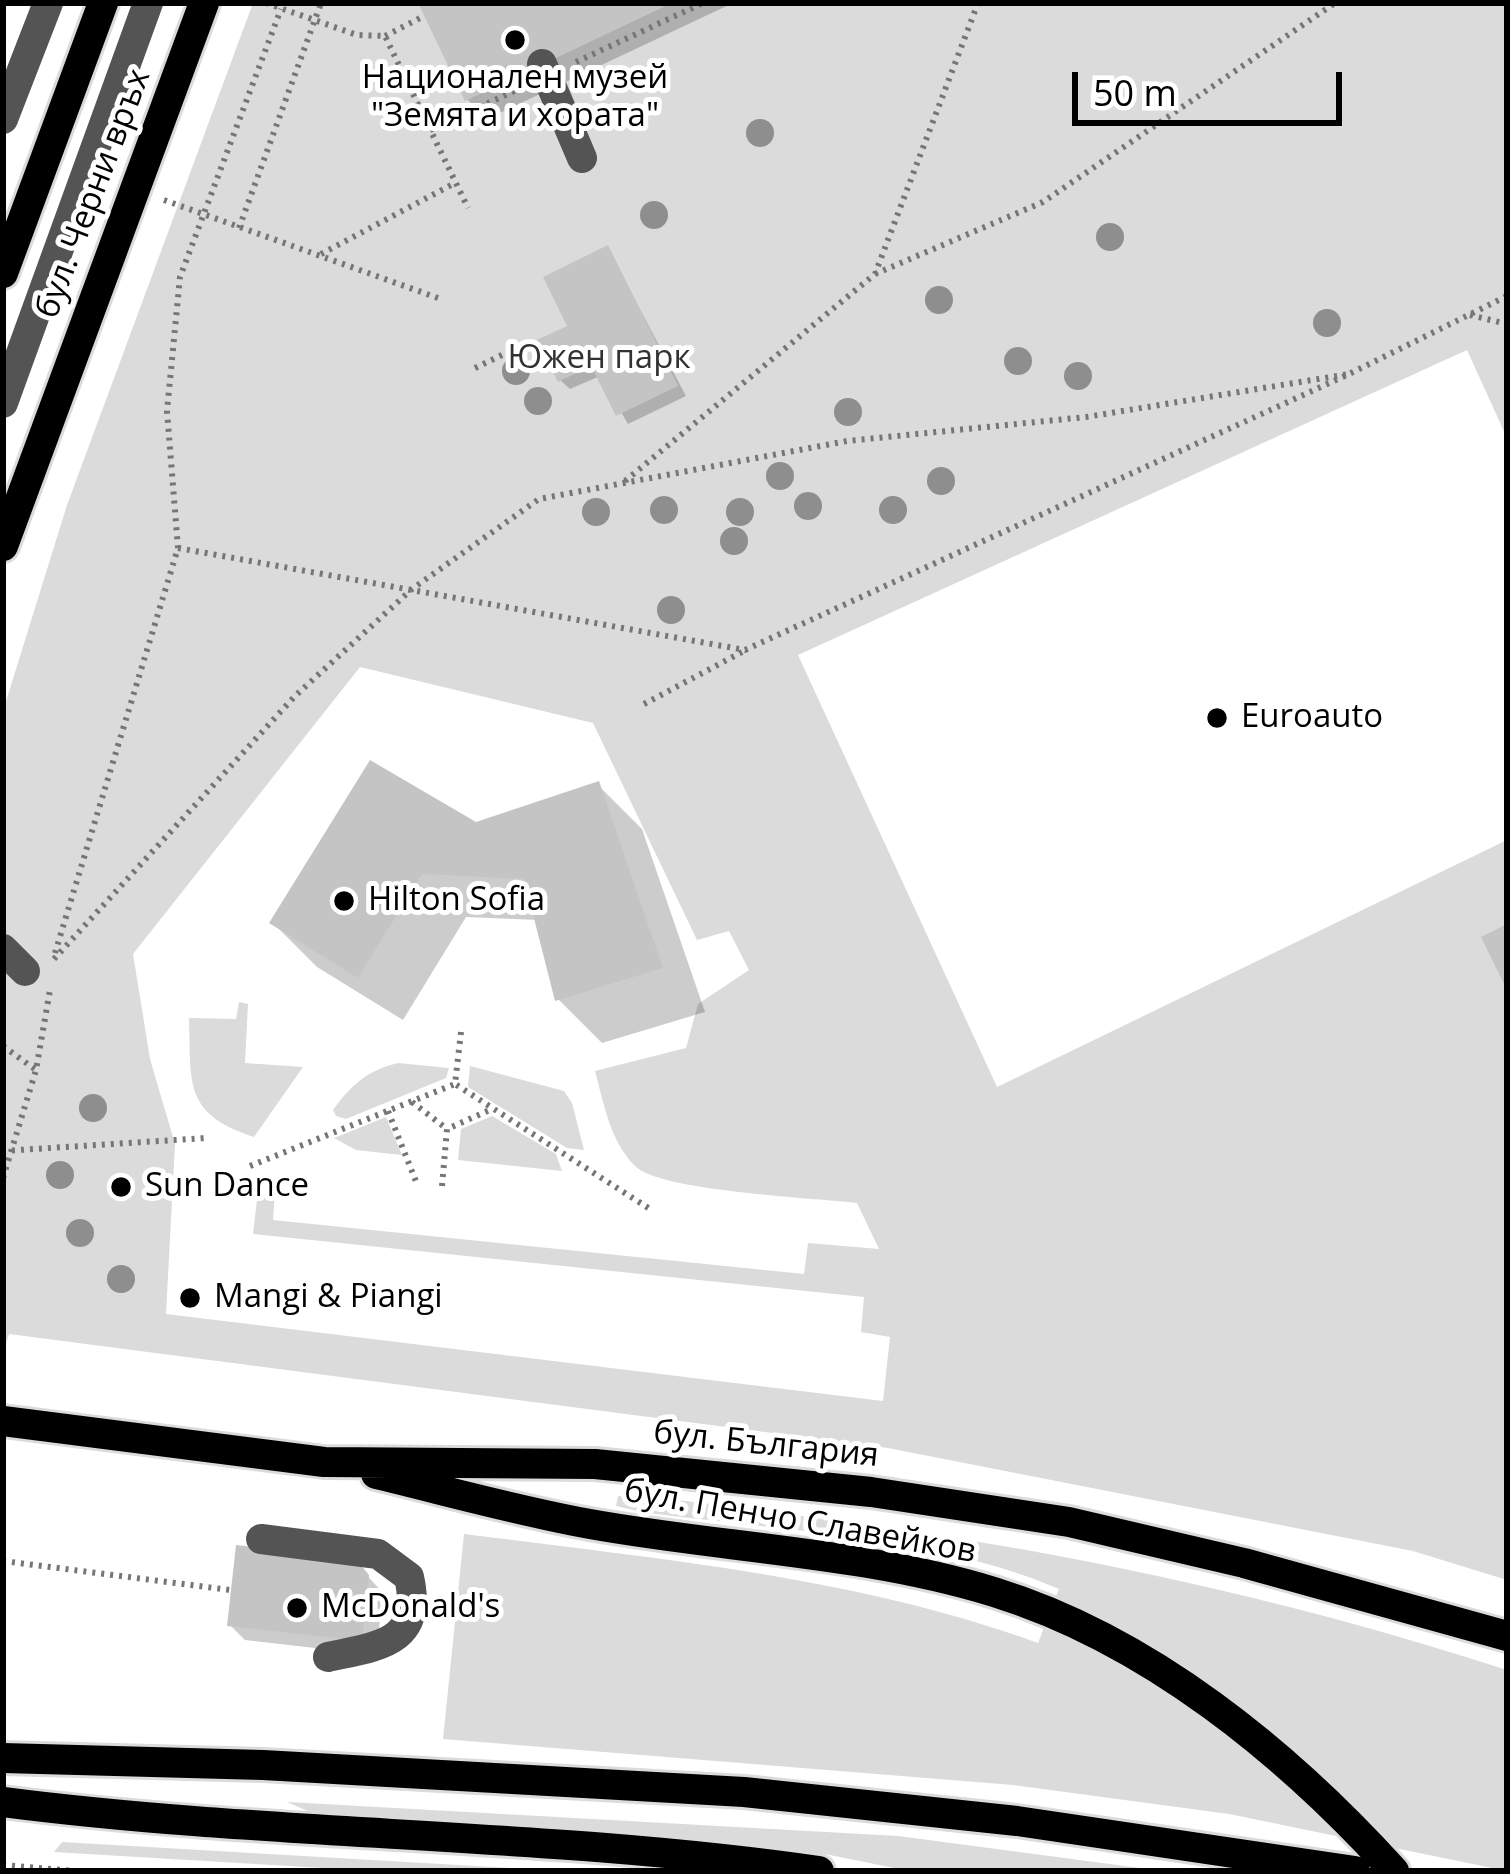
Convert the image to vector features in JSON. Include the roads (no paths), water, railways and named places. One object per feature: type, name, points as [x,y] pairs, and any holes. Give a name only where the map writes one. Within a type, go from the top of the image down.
[{"type":"main road","name":"бул. Черни връх","points":[[3,272],[103,3]]},
{"type":"main road","name":"бул. Черни връх","points":[[3,545],[204,3]]},
{"type":"main road","name":"бул. България","points":[[3,1421],[324,1462],[595,1463],[893,1495],[1069,1522],[1244,1563],[1507,1636]]},
{"type":"main road","name":"бул. Пенчо Славейков","points":[[324,1462],[588,1524],[880,1566],[993,1592],[1050,1613],[1183,1687],[1247,1732],[1347,1819],[1394,1871]]},
{"type":"main road","points":[[3,1759],[263,1766],[744,1792],[1017,1821],[1355,1871]]},
{"type":"main road","points":[[3,1802],[202,1824],[715,1856],[818,1871]]},
{"type":"street","points":[[3,119],[48,3]]},
{"type":"street","points":[[3,403],[148,3]]},
{"type":"street","points":[[545,70],[582,158]]},
{"type":"street","points":[[3,949],[25,971],[3,964]]},
{"type":"street","points":[[261,1539],[378,1554],[409,1577],[413,1612],[407,1628],[388,1642],[328,1657]]},
{"type":"place","name":"Национален музей \"Земята и хората\"","points":[[515,40]]},
{"type":"place","name":"Euroauto","points":[[1217,718]]},
{"type":"place","name":"Hilton Sofia","points":[[344,901]]},
{"type":"place","name":"Sun Dance","points":[[121,1187]]},
{"type":"place","name":"Mangi & Piangi","points":[[190,1298]]},
{"type":"place","name":"McDonald's","points":[[297,1608]]},
{"type":"park label","name":"Южен парк","points":[[599,359]]}]
